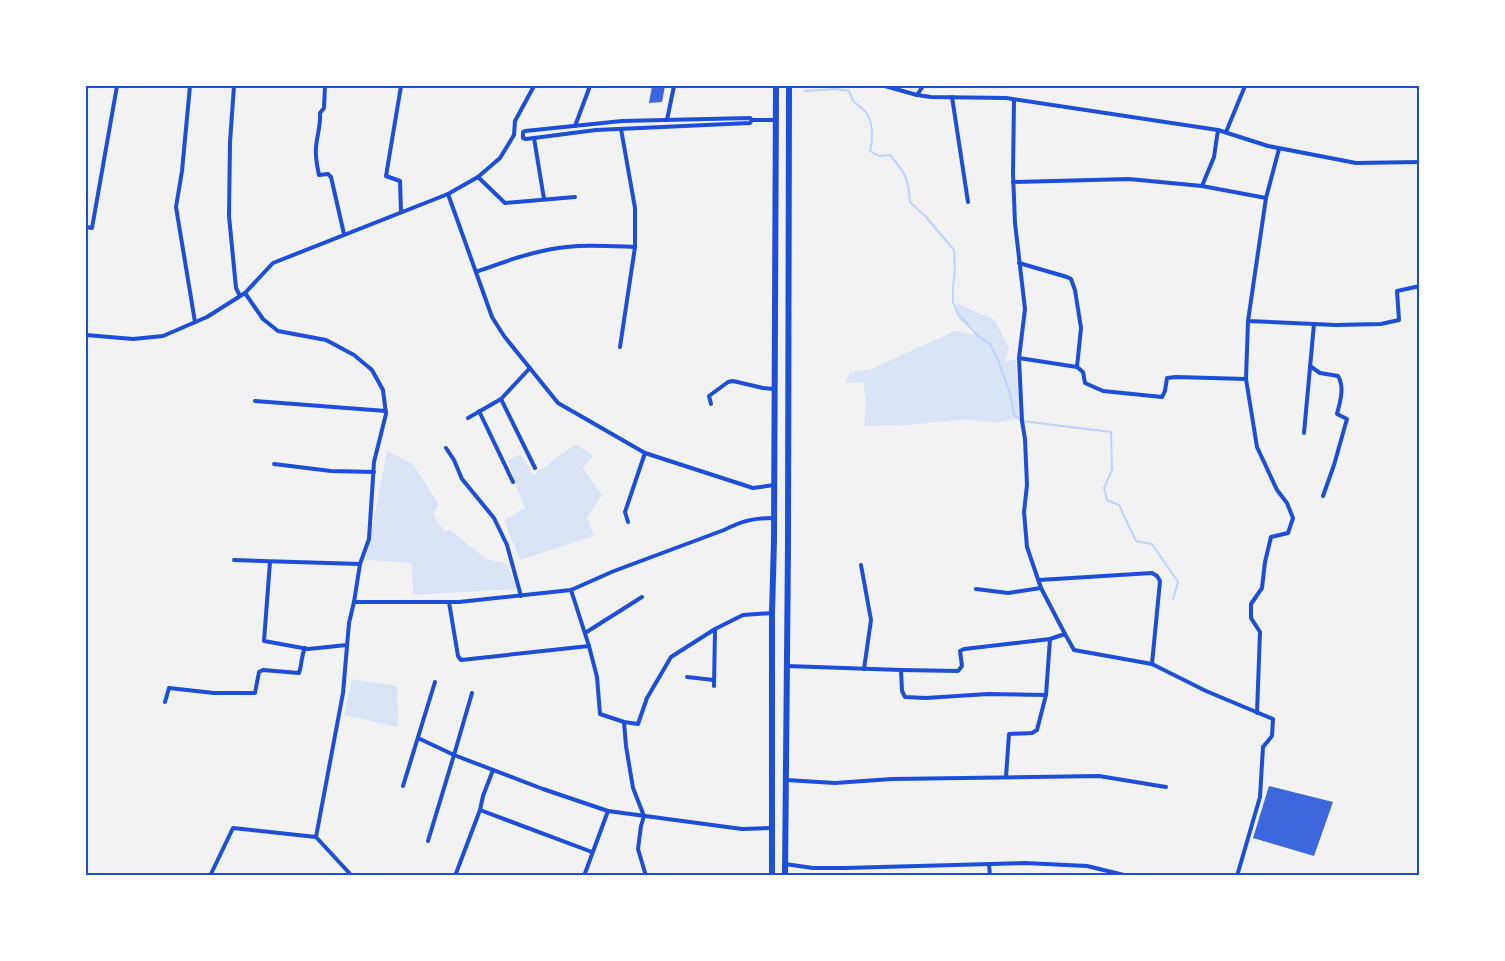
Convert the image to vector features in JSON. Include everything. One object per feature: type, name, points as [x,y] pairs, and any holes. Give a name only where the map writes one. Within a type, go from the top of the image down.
[{"type":"highway","points":[[772,876],[774,120],[776,86]]},
{"type":"highway","points":[[785,876],[789,86]]},
{"type":"street","points":[[86,227],[92,228],[117,86]]},
{"type":"street","points":[[190,86],[182,171],[176,207],[195,322]]},
{"type":"street","points":[[234,86],[230,142],[229,216],[236,288],[240,296]]},
{"type":"street","points":[[326,86],[324,108],[320,113],[316,161],[319,175],[328,174],[332,177],[344,234]]},
{"type":"street","points":[[401,86],[386,176],[400,181],[402,212]]},
{"type":"street","points":[[86,335],[133,339],[163,336],[207,317],[245,293],[273,263],[448,194],[478,177],[500,158],[514,135],[515,121],[534,86]]},
{"type":"street","points":[[575,126],[590,86]]},
{"type":"street","points":[[668,120],[674,86]]},
{"type":"street","points":[[885,86],[902,88],[931,97],[1006,98],[1218,130],[1268,146],[1356,163],[1419,162]]},
{"type":"street","points":[[916,94],[923,86]]},
{"type":"street","points":[[1226,132],[1245,86]]},
{"type":"street","points":[[952,97],[968,202]]},
{"type":"street","points":[[1014,100],[1015,223],[1025,309],[1019,358],[1027,485],[1024,512],[1027,547],[1041,588],[1074,650],[1152,664],[1206,691],[1273,719],[1272,736],[1263,747],[1260,797],[1238,876]]},
{"type":"street","points":[[676,120],[676,126]]},
{"type":"street","points":[[524,135],[534,138],[596,130],[749,120]]},
{"type":"street","points":[[514,135],[595,123],[774,120]]},
{"type":"street","points":[[595,123],[596,130]]},
{"type":"street","points":[[620,347],[635,247],[635,208],[621,129]]},
{"type":"street","points":[[1202,186],[1214,157],[1218,130]]},
{"type":"street","points":[[534,138],[544,200]]},
{"type":"street","points":[[1257,713],[1260,632],[1251,618],[1251,604],[1262,588],[1271,537],[1288,533],[1293,518],[1257,447],[1246,379],[1248,321],[1266,198],[1279,148]]},
{"type":"street","points":[[478,177],[505,203],[575,197]]},
{"type":"street","points":[[1013,182],[1129,179],[1202,186],[1266,198]]},
{"type":"street","points":[[448,194],[492,317],[504,336],[558,403],[645,453],[753,488],[774,485]]},
{"type":"street","points":[[476,272],[519,256],[552,249],[580,246],[635,247]]},
{"type":"street","points":[[1019,263],[1071,279],[1081,328],[1077,367]]},
{"type":"street","points":[[1248,321],[1381,324],[1399,320],[1397,291],[1419,286]]},
{"type":"street","points":[[245,293],[263,319],[278,331],[326,340],[354,355],[372,370],[383,390],[386,411],[374,462],[369,539],[360,564],[347,645],[343,693],[316,837]]},
{"type":"street","points":[[1304,433],[1314,324]]},
{"type":"street","points":[[1019,358],[1077,367],[1083,372],[1085,383],[1103,391],[1161,397],[1165,391],[1167,378],[1246,379]]},
{"type":"street","points":[[1310,366],[1320,373],[1338,376],[1342,381],[1337,414],[1347,418],[1323,496]]},
{"type":"street","points":[[468,418],[501,399],[530,368]]},
{"type":"street","points":[[711,404],[709,396],[723,385],[734,381],[763,388],[774,388]]},
{"type":"street","points":[[501,399],[535,468]]},
{"type":"street","points":[[255,401],[386,411]]},
{"type":"street","points":[[479,411],[513,482]]},
{"type":"street","points":[[446,448],[462,479],[494,518],[507,545],[521,596]]},
{"type":"street","points":[[628,522],[625,512],[645,453]]},
{"type":"street","points":[[274,464],[331,471],[374,472]]},
{"type":"street","points":[[354,602],[449,602],[571,590],[741,522],[756,518],[773,518]]},
{"type":"street","points":[[234,561],[360,564]]},
{"type":"street","points":[[270,562],[264,641],[305,648],[347,645]]},
{"type":"street","points":[[861,565],[871,620],[864,669]]},
{"type":"street","points":[[1039,580],[1152,573],[1157,576],[1160,581],[1152,664]]},
{"type":"street","points":[[976,589],[1008,593],[1041,588]]},
{"type":"street","points":[[571,590],[597,677],[600,714],[639,724],[646,698],[671,657],[742,615],[772,613]]},
{"type":"street","points":[[585,633],[642,597]]},
{"type":"street","points":[[449,602],[458,656],[461,660],[589,646]]},
{"type":"street","points":[[714,687],[715,629]]},
{"type":"street","points":[[787,666],[958,671],[962,666],[960,651],[964,649],[1050,639],[1065,634]]},
{"type":"street","points":[[1006,777],[1009,734],[1032,733],[1037,730],[1046,695],[1050,639]]},
{"type":"street","points":[[165,702],[169,688],[214,693],[255,693],[260,672],[263,670],[299,674],[305,648]]},
{"type":"street","points":[[901,670],[902,691],[905,697],[926,698],[988,693],[1046,695]]},
{"type":"street","points":[[687,677],[714,680]]},
{"type":"street","points":[[403,786],[435,682]]},
{"type":"street","points":[[428,841],[472,693]]},
{"type":"street","points":[[624,722],[633,788],[644,816],[638,849],[646,876]]},
{"type":"street","points":[[418,738],[493,770],[608,811],[742,829],[772,828]]},
{"type":"street","points":[[455,876],[493,770]]},
{"type":"street","points":[[786,780],[835,783],[892,779],[1099,776],[1166,787]]},
{"type":"street","points":[[480,810],[592,852]]},
{"type":"street","points":[[584,876],[608,811]]},
{"type":"street","points":[[210,876],[233,828],[316,837],[352,876]]},
{"type":"street","points":[[785,864],[845,868],[1025,863],[1087,866],[1128,876]]},
{"type":"street","points":[[989,864],[990,876]]},
{"type":"shaded area","points":[[956,303],[995,320],[1009,349],[1005,361],[1016,360],[1021,418],[996,423],[967,419],[909,425],[864,426],[866,401],[863,383],[845,383],[850,373],[871,369],[955,331],[973,335],[975,329],[959,320]]},
{"type":"shaded area","points":[[576,444],[593,456],[583,468],[602,495],[587,518],[594,536],[520,560],[504,520],[525,508],[508,460],[521,454],[533,475]]},
{"type":"shaded area","points":[[387,451],[413,464],[439,505],[433,514],[444,531],[450,530],[486,559],[507,564],[517,589],[413,595],[412,563],[366,560]]},
{"type":"shaded area","points":[[352,679],[397,686],[398,727],[344,715]]},
{"type":"building","points":[[652,86],[665,86],[662,102],[649,103]]},
{"type":"building","points":[[1269,786],[1333,802],[1314,856],[1253,838]]},
{"type":"waterway","points":[[805,91],[836,89],[849,91],[854,102],[867,113],[872,129],[870,151],[879,156],[890,155],[905,176],[910,202],[954,250],[953,302],[958,314],[978,336],[990,344],[1010,394],[1014,415],[1022,421],[1111,432],[1112,470],[1104,488],[1107,500],[1119,505],[1136,541],[1152,544],[1178,582],[1173,599]]}]
